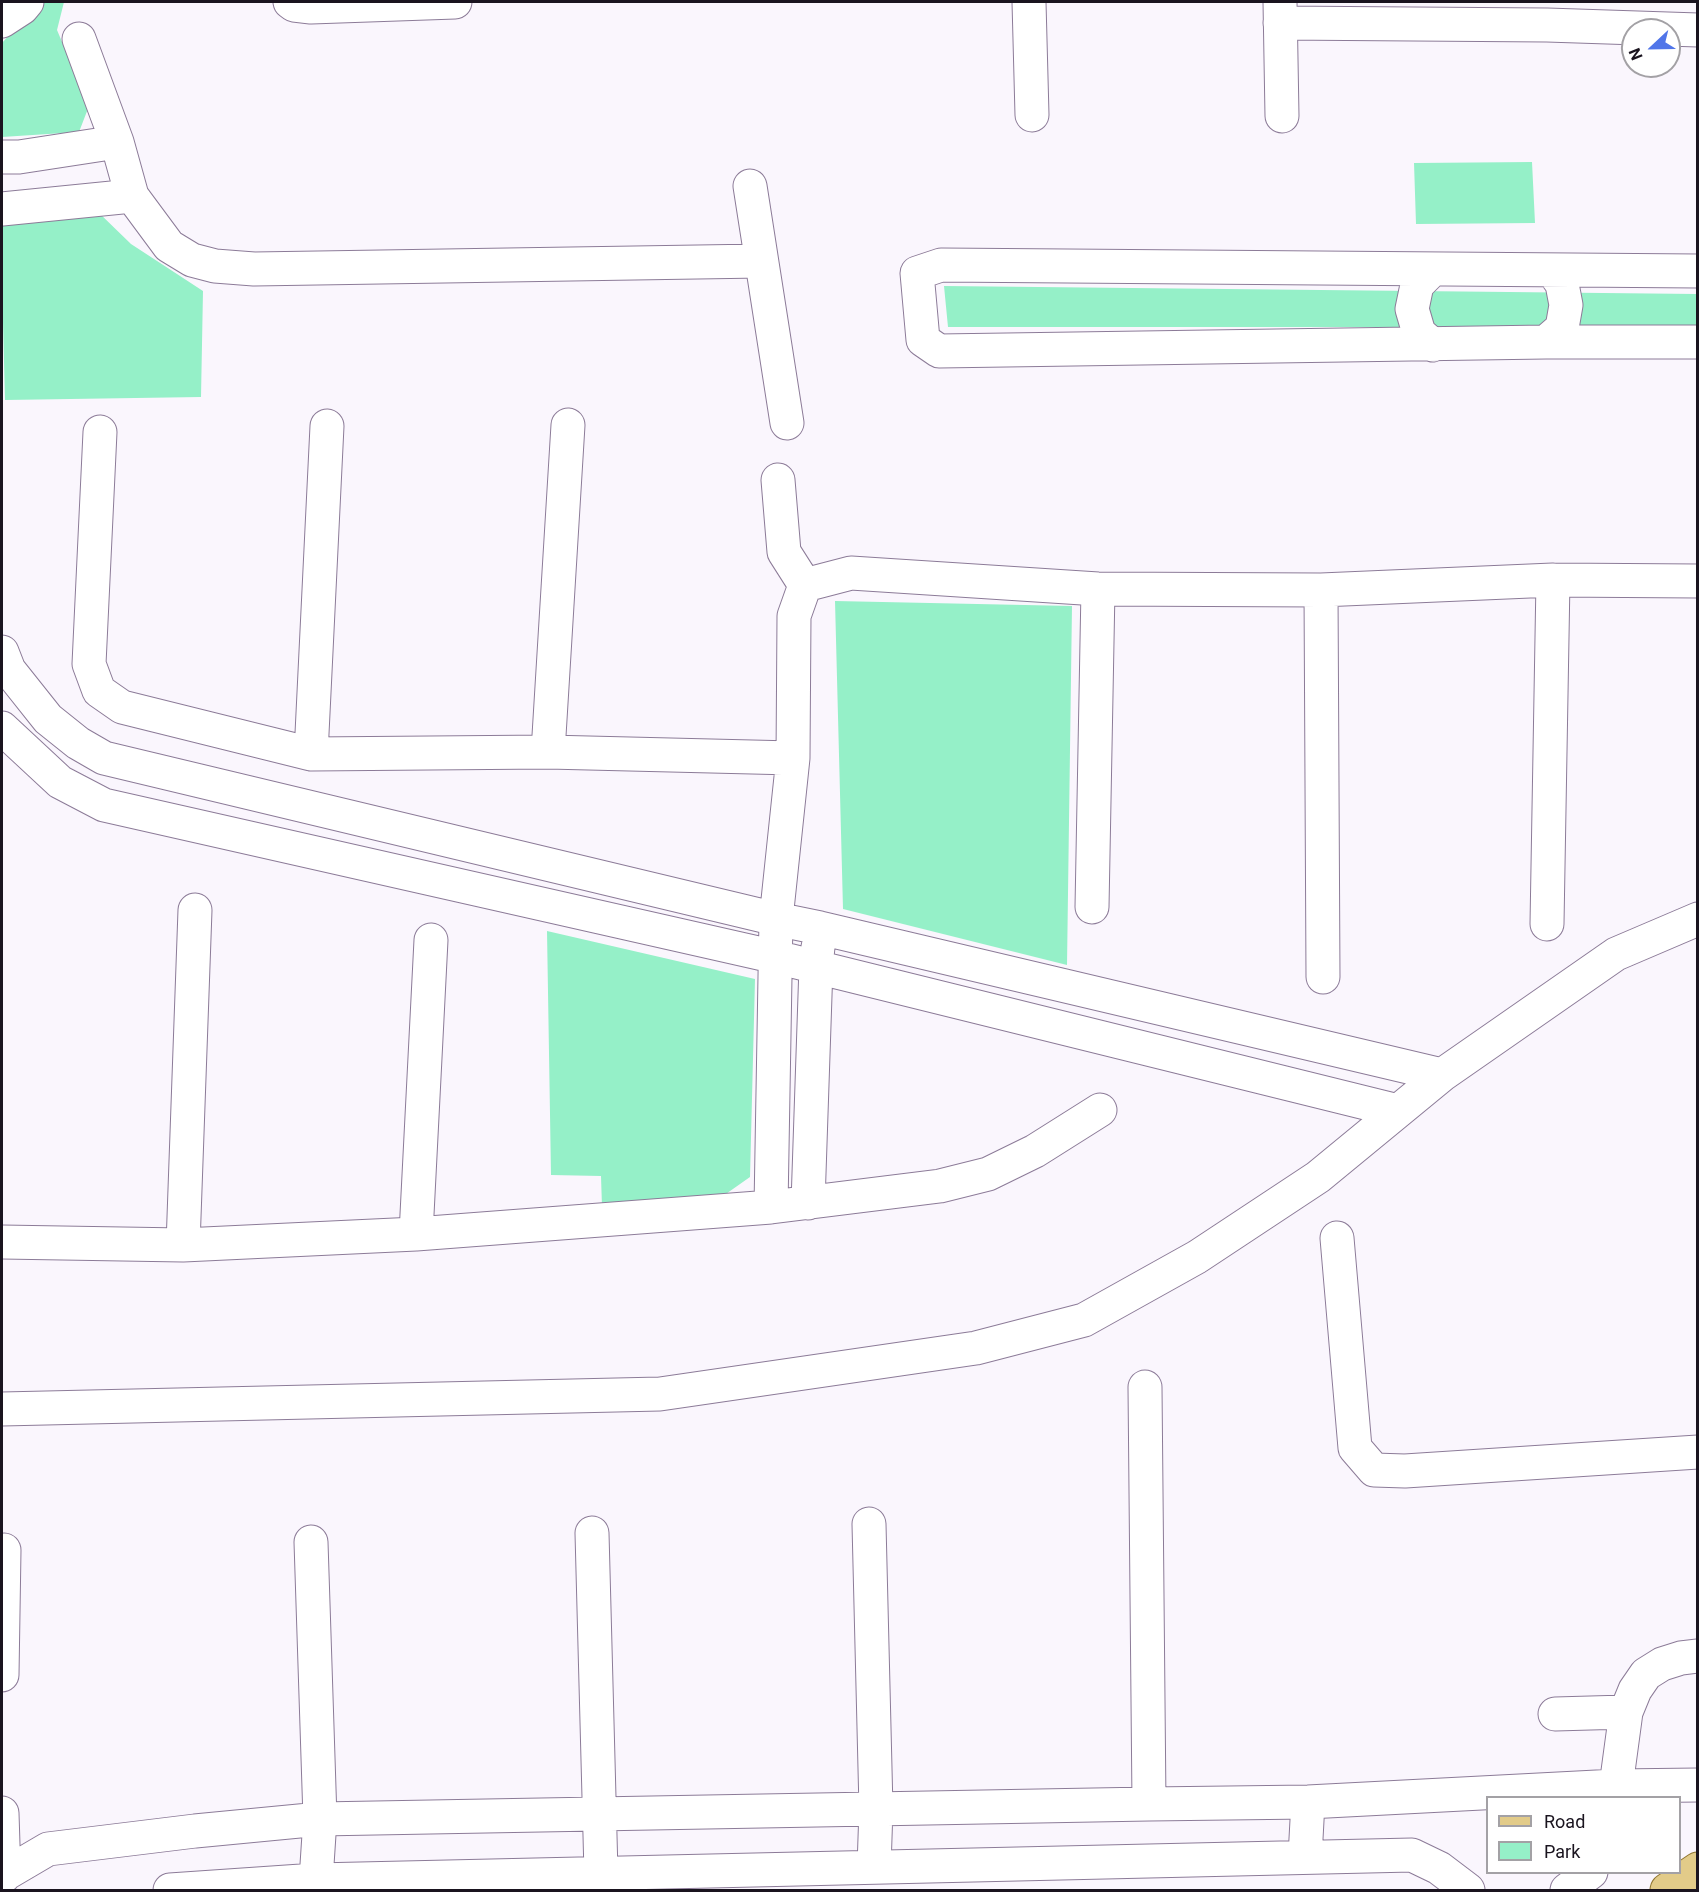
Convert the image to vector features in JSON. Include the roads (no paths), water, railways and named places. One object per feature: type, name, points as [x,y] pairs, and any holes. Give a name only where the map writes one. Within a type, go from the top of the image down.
[{"type":"main road","points":[[1667,1890],[1698,1869]]},
{"type":"street","points":[[2,21],[27,2]]},
{"type":"street","points":[[290,2],[294,5],[311,7],[455,2]]},
{"type":"street","points":[[1029,2],[1032,115]]},
{"type":"street","points":[[1282,116],[1280,12],[1547,13],[1698,30]]},
{"type":"street","points":[[79,39],[117,142],[132,196],[169,246],[192,260],[215,266],[254,269],[761,261]]},
{"type":"street","points":[[2,157],[19,157],[117,142]]},
{"type":"street","points":[[750,186],[787,423]]},
{"type":"street","points":[[2,209],[132,196]]},
{"type":"street","points":[[1698,271],[941,265],[917,273],[923,339],[939,351],[1546,342],[1698,342]]},
{"type":"street","points":[[1433,269],[1417,285],[1412,309],[1419,333],[1433,345]]},
{"type":"street","points":[[1546,342],[1562,328],[1566,305],[1562,284],[1553,271]]},
{"type":"street","points":[[548,752],[568,425]]},
{"type":"street","points":[[311,754],[327,426]]},
{"type":"street","points":[[100,432],[89,664],[99,692],[122,706],[311,754],[548,752],[793,758]]},
{"type":"street","points":[[778,480],[784,552],[805,585]]},
{"type":"street","points":[[805,585],[851,573],[1098,589],[1321,590],[1553,580],[1698,581]]},
{"type":"street","points":[[1547,924],[1553,580]]},
{"type":"street","points":[[771,1207],[776,919],[793,758],[794,615],[805,585]]},
{"type":"street","points":[[1092,906],[1098,589]]},
{"type":"street","points":[[1321,590],[1323,977]]},
{"type":"street","points":[[2,652],[9,670],[48,719],[78,743],[104,758],[1442,1075]]},
{"type":"street","points":[[2,728],[60,782],[104,806],[816,966],[1398,1111]]},
{"type":"street","points":[[183,1245],[195,910]]},
{"type":"street","points":[[2,1409],[660,1394],[976,1348],[1084,1320],[1197,1257],[1318,1177],[1442,1075],[1616,954],[1698,920]]},
{"type":"street","points":[[808,1203],[816,966],[820,928]]},
{"type":"street","points":[[416,1234],[431,940]]},
{"type":"street","points":[[1348,1099],[1370,1059]]},
{"type":"street","points":[[2,1242],[183,1245],[416,1234],[808,1203],[940,1186],[988,1174],[1035,1151],[1100,1110]]},
{"type":"street","points":[[1337,1238],[1355,1448],[1374,1470],[1406,1471],[1698,1452]]},
{"type":"street","points":[[1145,1387],[1149,1804]]},
{"type":"street","points":[[869,1524],[876,1809],[874,1867]]},
{"type":"street","points":[[592,1533],[601,1873]]},
{"type":"street","points":[[311,1542],[320,1819],[316,1880]]},
{"type":"street","points":[[2,1675],[4,1550]]},
{"type":"street","points":[[1616,1786],[1626,1712],[1635,1690],[1646,1674],[1662,1664],[1698,1656]]},
{"type":"street","points":[[1555,1714],[1626,1712]]},
{"type":"street","points":[[11,1881],[48,1849],[320,1819],[1308,1802],[1616,1786],[1698,1785]]},
{"type":"street","points":[[1681,1803],[1698,1790]]},
{"type":"street","points":[[1305,1857],[1308,1802]]},
{"type":"street","points":[[2,1813],[11,1881]]},
{"type":"street","points":[[170,1890],[316,1880],[1412,1855],[1439,1868],[1468,1890]]},
{"type":"street","points":[[1567,1890],[1588,1874]]}]
